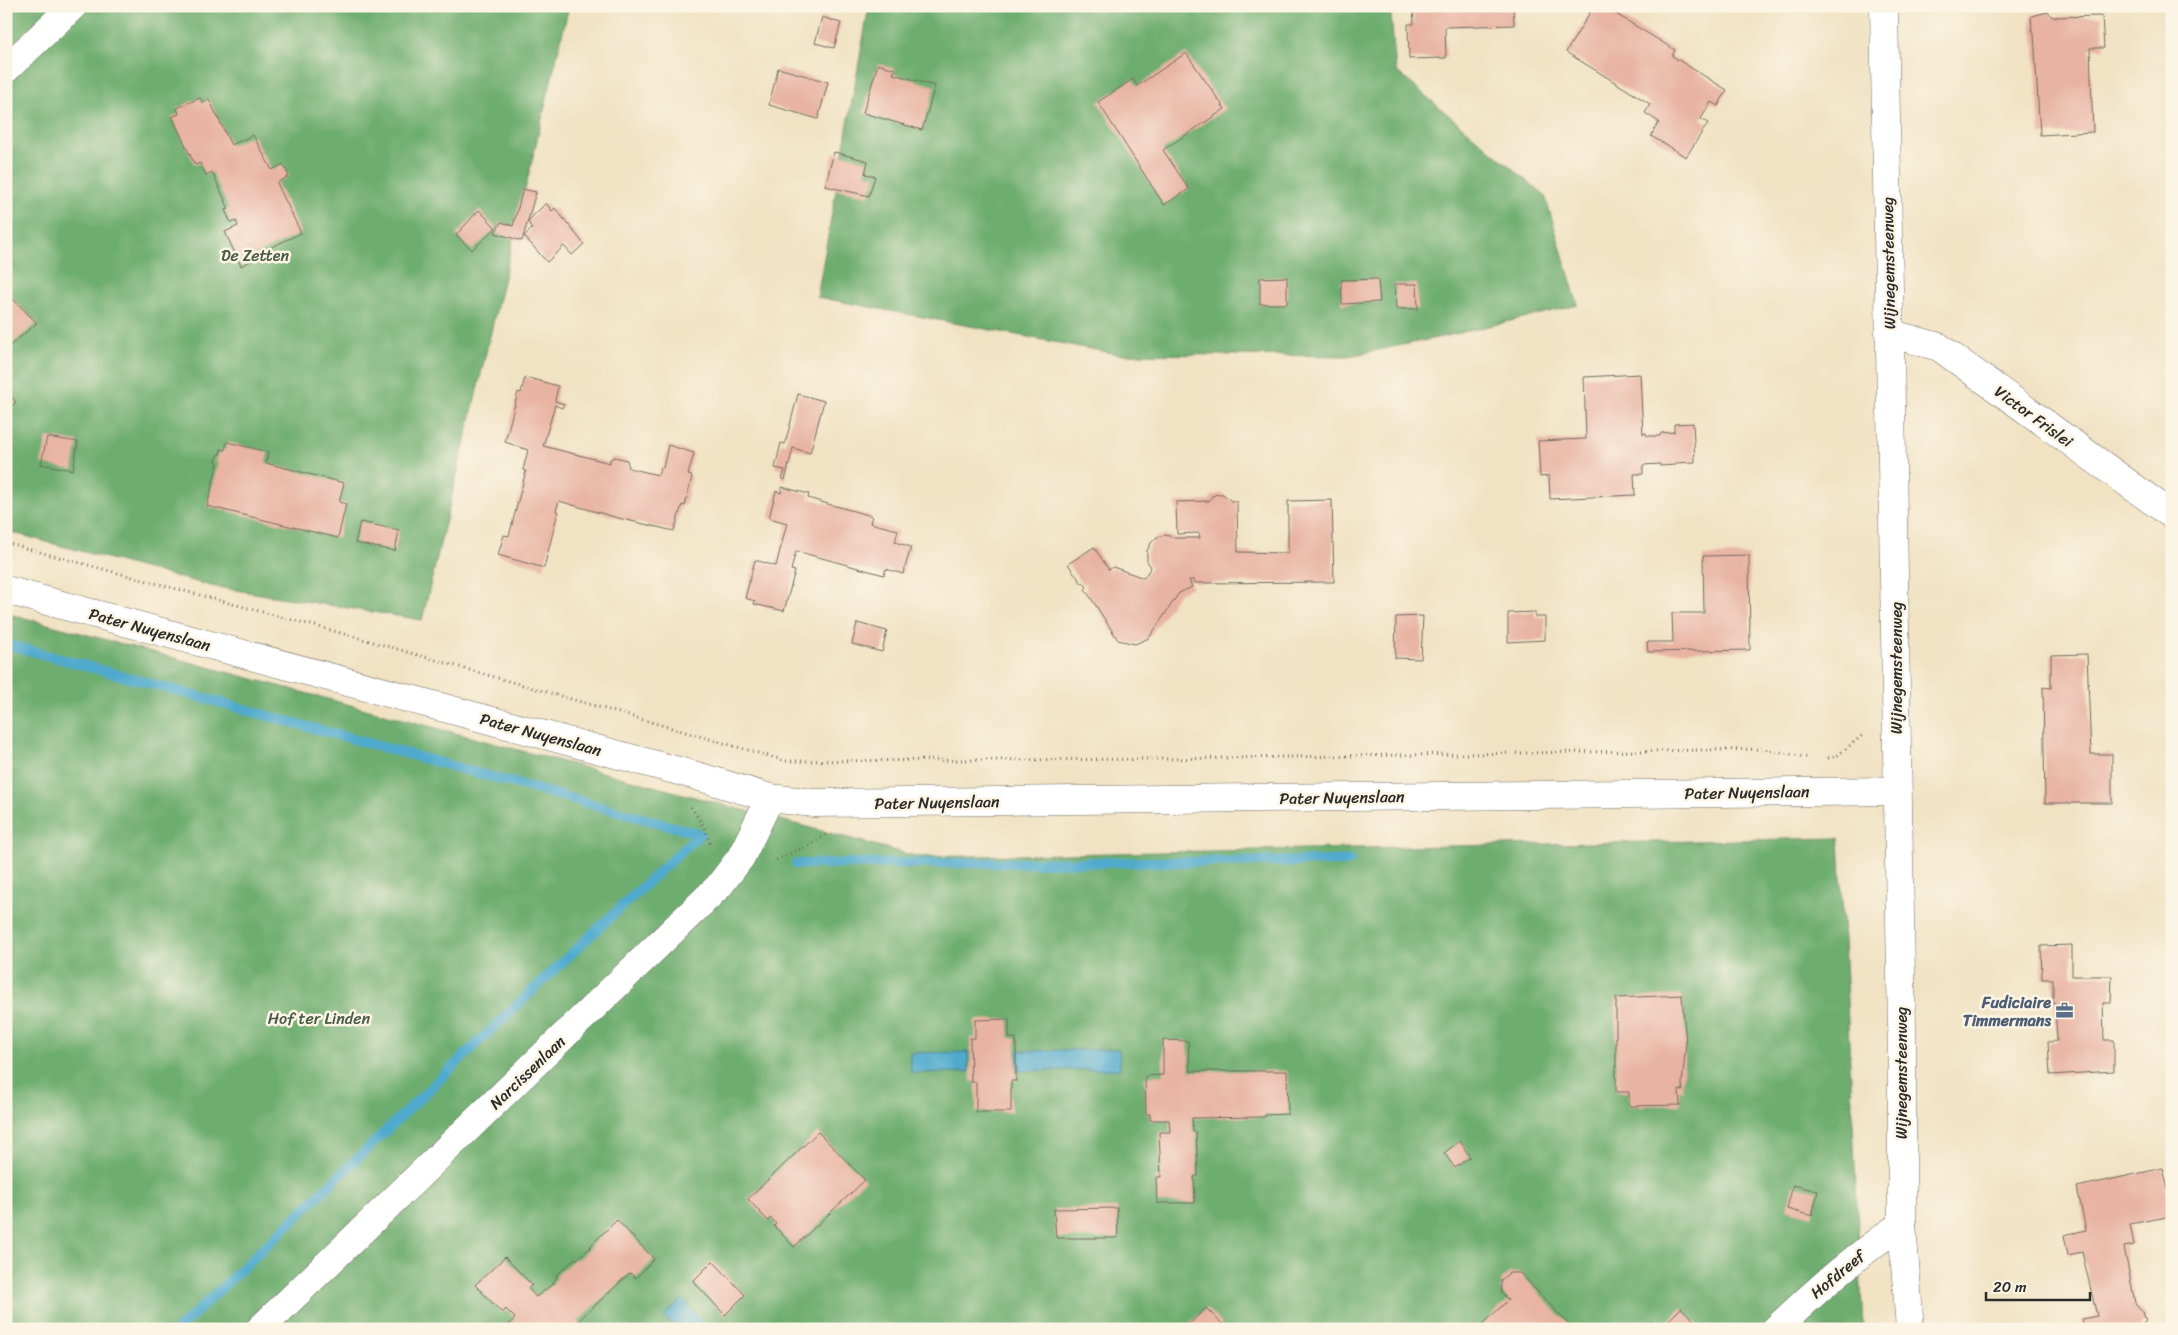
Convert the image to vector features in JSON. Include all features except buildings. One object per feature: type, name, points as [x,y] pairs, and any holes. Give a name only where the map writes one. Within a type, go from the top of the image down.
[{"type":"street","points":[[6,69],[73,6]]},
{"type":"street","name":"Wijnegemsteenweg","points":[[1884,6],[1895,577],[1896,791],[1902,1032],[1902,1224],[1910,1329]]},
{"type":"street","name":"Victor Frislei","points":[[1889,333],[1939,347],[2172,514]]},
{"type":"street","name":"Pater Nuyenslaan","points":[[6,590],[688,774],[770,798],[814,803],[1896,791]]},
{"type":"street","name":"Narcissenlaan","points":[[260,1329],[719,886],[741,857],[770,798]]},
{"type":"street","name":"Hofdreef","points":[[1776,1329],[1825,1282],[1902,1224]]},
{"type":"path","points":[[6,543],[352,636],[786,762],[1174,759],[1764,749],[1816,759]]},
{"type":"path","points":[[1823,758],[1837,756],[1870,730],[1896,732]]},
{"type":"path","points":[[770,862],[823,838],[834,824],[842,804],[848,761]]},
{"type":"green space","name":"De Zetten","points":[[6,6],[569,6],[422,620],[211,586],[6,531]]},
{"type":"green space","points":[[869,6],[1390,6],[1396,71],[1545,196],[1578,305],[1446,336],[1349,356],[1117,354],[817,297]]},
{"type":"green space","name":"Hof ter Linden","points":[[6,613],[919,857],[1839,838],[1863,1329],[6,1329]]},
{"type":"water","points":[[1119,1049],[1120,1069],[1018,1071],[1018,1051]]},
{"type":"water","points":[[968,1052],[969,1072],[911,1073],[910,1053]]},
{"type":"water","points":[[682,1299],[710,1329],[676,1329],[664,1316]]},
{"type":"waterway","points":[[6,644],[700,834],[568,957],[178,1329]]},
{"type":"waterway","points":[[796,864],[1350,861]]},
{"type":"place","name":"Fudiciaire Timmermans","points":[[2065,1011]]}]
